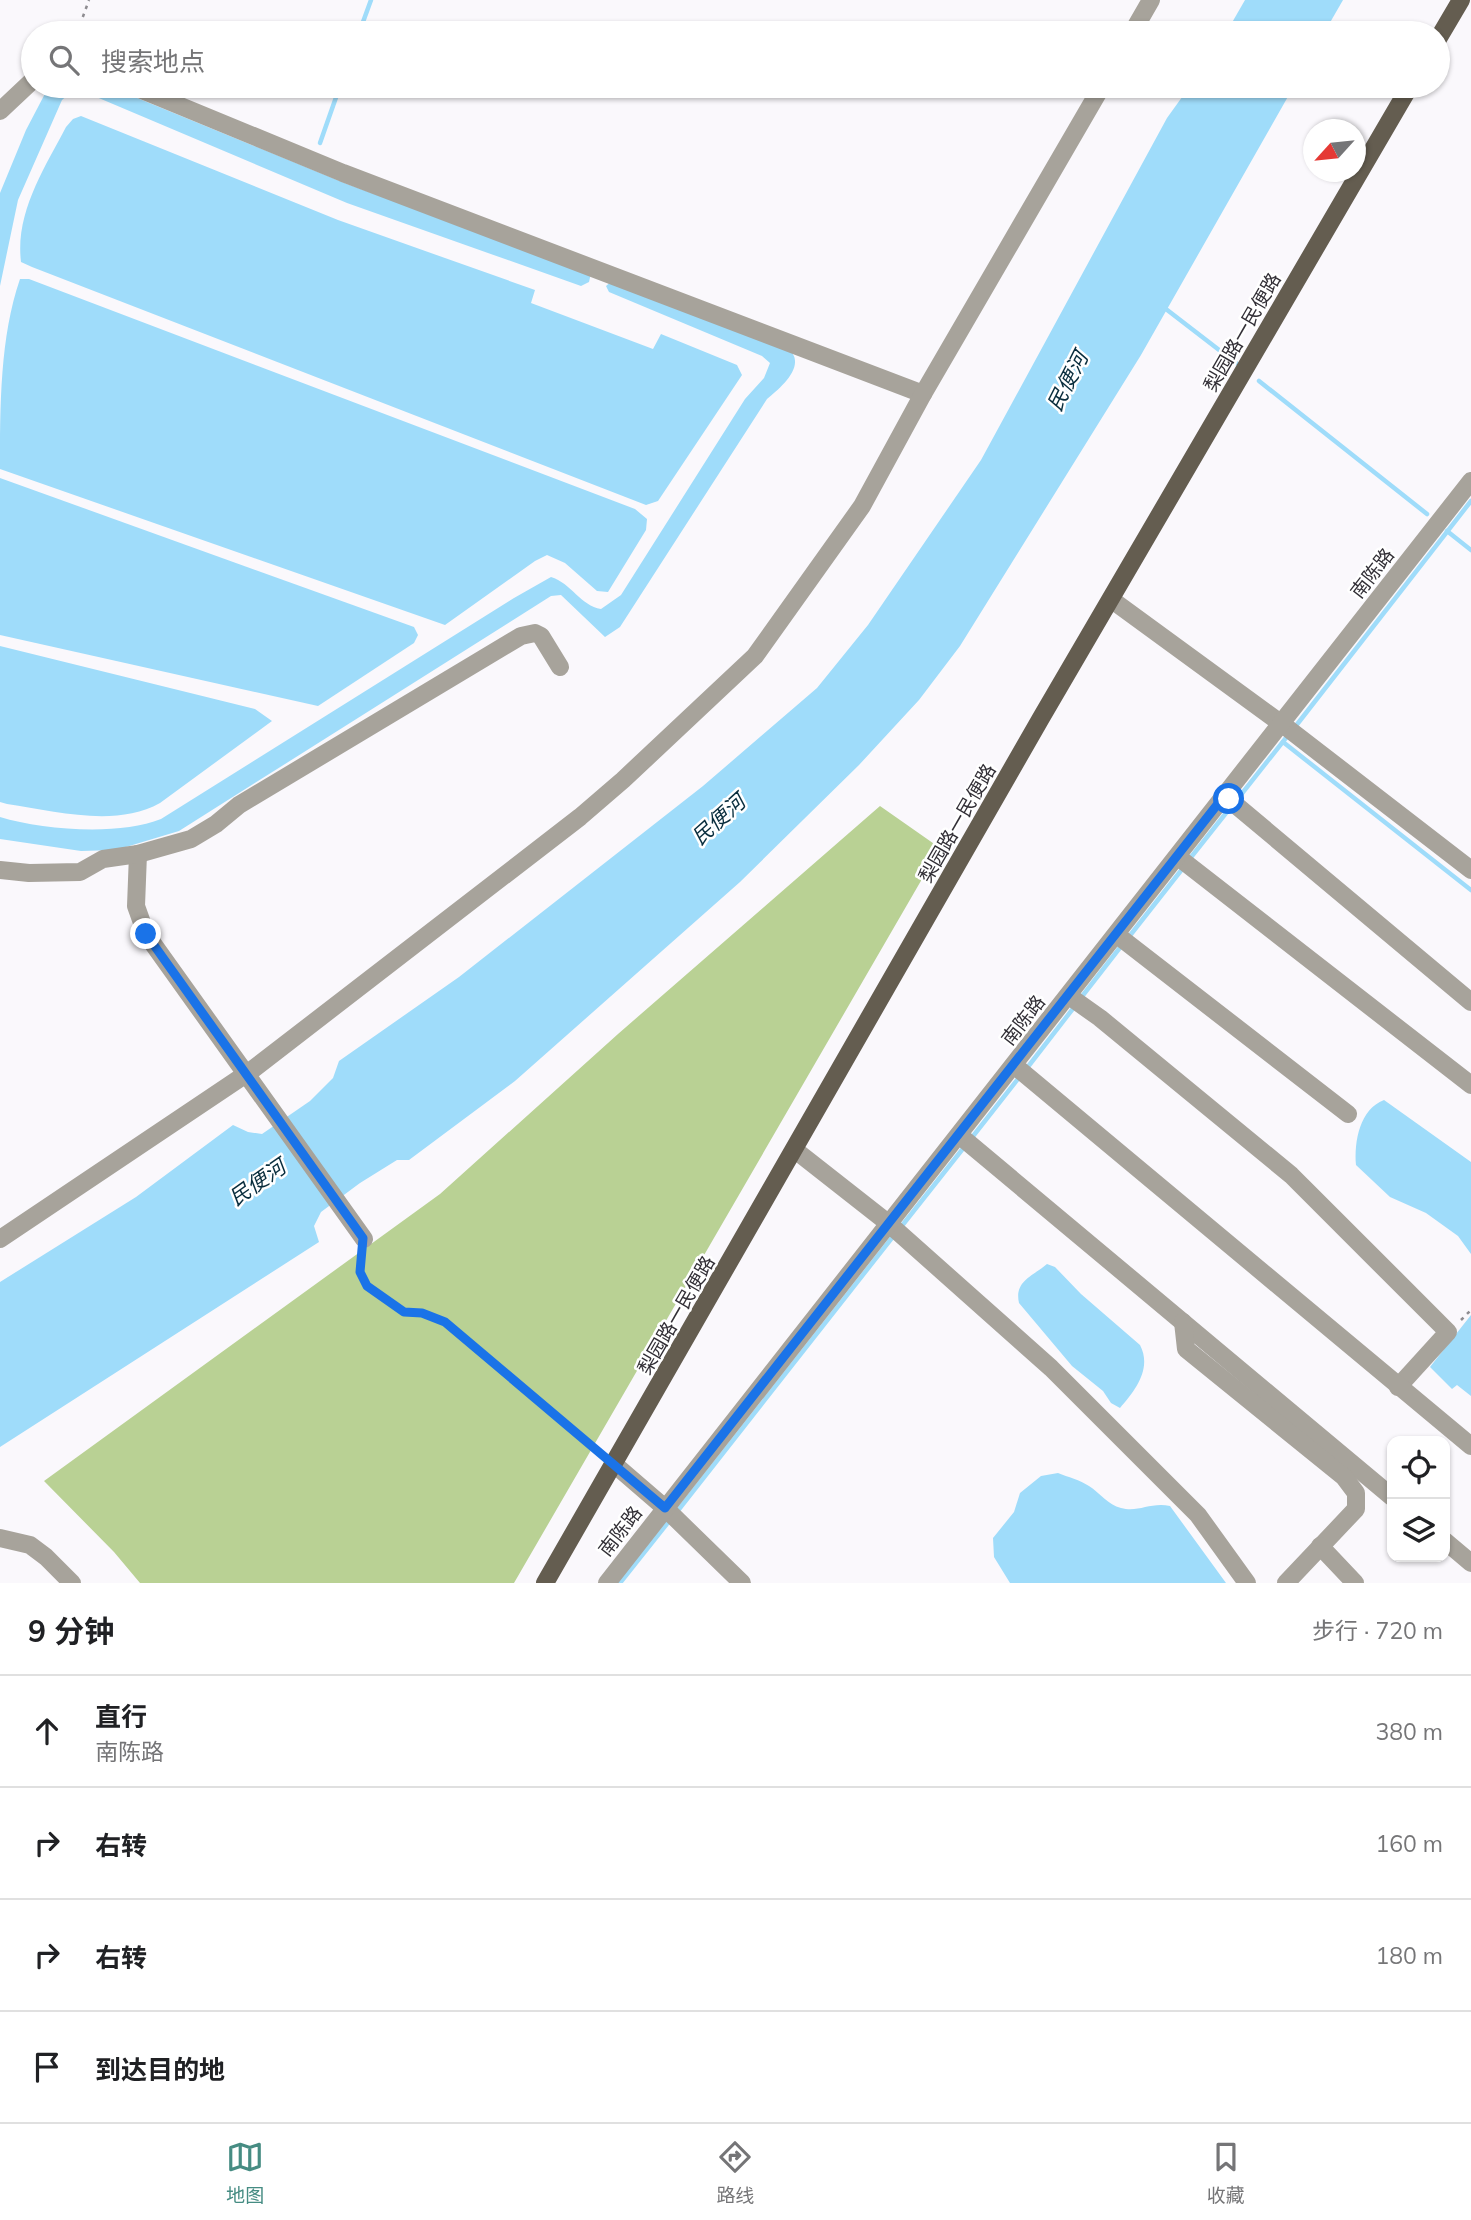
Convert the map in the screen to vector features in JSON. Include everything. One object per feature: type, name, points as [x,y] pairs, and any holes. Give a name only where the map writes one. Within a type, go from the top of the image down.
[{"type":"main road","points":[[1449,21],[1461,0]]},
{"type":"main road","name":"梨园路一民便路","points":[[545,1583],[1041,718],[1403,98]]},
{"type":"street","points":[[1139,21],[1151,0]]},
{"type":"street","points":[[0,111],[21,91]]},
{"type":"street","points":[[161,98],[343,173],[923,394]]},
{"type":"street","points":[[0,1239],[247,1073],[580,817],[755,656],[862,506],[923,394],[1095,98]]},
{"type":"street","name":"南陈路","points":[[607,1583],[670,1514],[1123,939],[1288,728],[1471,481]]},
{"type":"street","points":[[1112,600],[1288,728],[1471,870]]},
{"type":"street","points":[[0,870],[80,872],[103,859],[174,845],[205,831],[239,805],[521,636],[536,633],[541,636],[560,667]]},
{"type":"street","points":[[1231,801],[1471,1002]]},
{"type":"street","points":[[138,854],[136,906],[146,934],[363,1238]]},
{"type":"street","points":[[1183,862],[1471,1085]]},
{"type":"street","points":[[1123,939],[1348,1114]]},
{"type":"street","points":[[1075,1000],[1291,1175],[1448,1332],[1398,1387]]},
{"type":"street","points":[[1020,1070],[1471,1446]]},
{"type":"street","points":[[965,1140],[1387,1493]]},
{"type":"street","points":[[795,1150],[894,1229],[1051,1368],[1198,1515],[1247,1583]]},
{"type":"street","points":[[1183,1322],[1186,1349],[1344,1477],[1356,1493],[1356,1508],[1286,1583]]},
{"type":"street","points":[[614,1464],[742,1583]]},
{"type":"street","points":[[0,1538],[30,1545],[72,1583]]},
{"type":"street","points":[[1450,1545],[1471,1563]]},
{"type":"street","points":[[1320,1546],[1355,1583]]},
{"type":"path","points":[[81,21],[89,0]]},
{"type":"path","points":[[363,1238],[360,1272],[367,1286],[404,1312],[422,1313],[445,1322],[614,1464]]},
{"type":"green space","points":[[880,806],[940,848],[514,1583],[140,1583],[114,1552],[44,1481],[440,1194],[618,1034]]},
{"type":"water","points":[[1245,0],[1343,0],[1331,21],[1233,21]]},
{"type":"water","points":[[43,98],[64,98],[18,200],[0,286],[0,193],[26,130]]},
{"type":"water","points":[[99,98],[137,98],[347,184],[591,273],[589,282],[581,286],[347,203]]},
{"type":"water","name":"民便河","points":[[1181,98],[1287,98],[1141,355],[960,646],[919,700],[859,765],[740,882],[515,1081],[409,1160],[397,1160],[321,1212],[314,1226],[319,1242],[0,1447],[0,1282],[136,1197],[233,1125],[248,1132],[262,1134],[310,1101],[333,1078],[339,1061],[459,977],[703,786],[817,688],[868,625],[981,460],[1167,118]]},
{"type":"water","points":[[81,116],[338,220],[535,290],[531,303],[653,349],[661,334],[737,365],[742,375],[658,501],[646,505],[32,267],[21,262],[22,226],[27,209],[66,127],[73,119]]},
{"type":"water","points":[[20,279],[29,279],[635,509],[647,519],[646,530],[608,592],[597,591],[565,563],[547,555],[445,625],[0,469],[5,348],[13,301]]},
{"type":"water","points":[[613,280],[790,349],[795,361],[789,377],[767,399],[620,627],[605,637],[561,595],[551,596],[179,831],[116,850],[81,851],[0,839],[0,817],[37,825],[81,829],[124,828],[161,819],[551,577],[588,604],[601,609],[621,595],[745,399],[764,378],[770,363],[762,356],[609,292],[606,286]]},
{"type":"water","points":[[0,478],[414,627],[418,635],[414,643],[318,706],[0,635]]},
{"type":"water","points":[[0,646],[255,709],[272,721],[160,803],[143,811],[124,815],[85,816],[7,804],[0,802]]},
{"type":"water","points":[[1384,1100],[1471,1162],[1471,1254],[1458,1236],[1426,1213],[1390,1197],[1356,1165],[1360,1127],[1369,1111]]},
{"type":"water","points":[[1047,1264],[1055,1267],[1081,1294],[1140,1345],[1143,1370],[1137,1386],[1120,1408],[1111,1403],[1103,1391],[1072,1366],[1019,1303],[1019,1289],[1022,1284]]},
{"type":"water","points":[[1471,1315],[1471,1396],[1457,1385],[1452,1389],[1430,1367]]},
{"type":"water","points":[[1058,1473],[1085,1484],[1108,1502],[1121,1508],[1170,1506],[1226,1583],[1010,1583],[994,1557],[993,1538],[1014,1512],[1020,1493],[1041,1476]]},
{"type":"waterway","points":[[363,21],[371,0]]},
{"type":"waterway","points":[[320,143],[336,98]]},
{"type":"waterway","points":[[1162,306],[1236,363]]},
{"type":"waterway","points":[[1259,381],[1427,514]]},
{"type":"waterway","points":[[1295,727],[1471,501]]},
{"type":"waterway","points":[[1447,531],[1471,550]]},
{"type":"waterway","points":[[1236,801],[1289,734]]},
{"type":"waterway","points":[[1283,742],[1471,890]]},
{"type":"waterway","points":[[1188,861],[1230,808]]},
{"type":"waterway","points":[[1128,938],[1183,868]]},
{"type":"waterway","points":[[1080,999],[1122,945]]},
{"type":"waterway","points":[[1027,1068],[1075,1006]]},
{"type":"waterway","points":[[970,1140],[1021,1075]]},
{"type":"waterway","points":[[901,1227],[965,1146]]},
{"type":"waterway","points":[[676,1513],[895,1234]]},
{"type":"waterway","points":[[620,1583],[670,1520]]},
{"type":"route","points":[[146,934],[363,1238],[360,1272],[367,1286],[404,1312],[422,1313],[445,1322],[665,1508],[888,1223],[1015,1066],[1224,796],[1229,799]]}]
